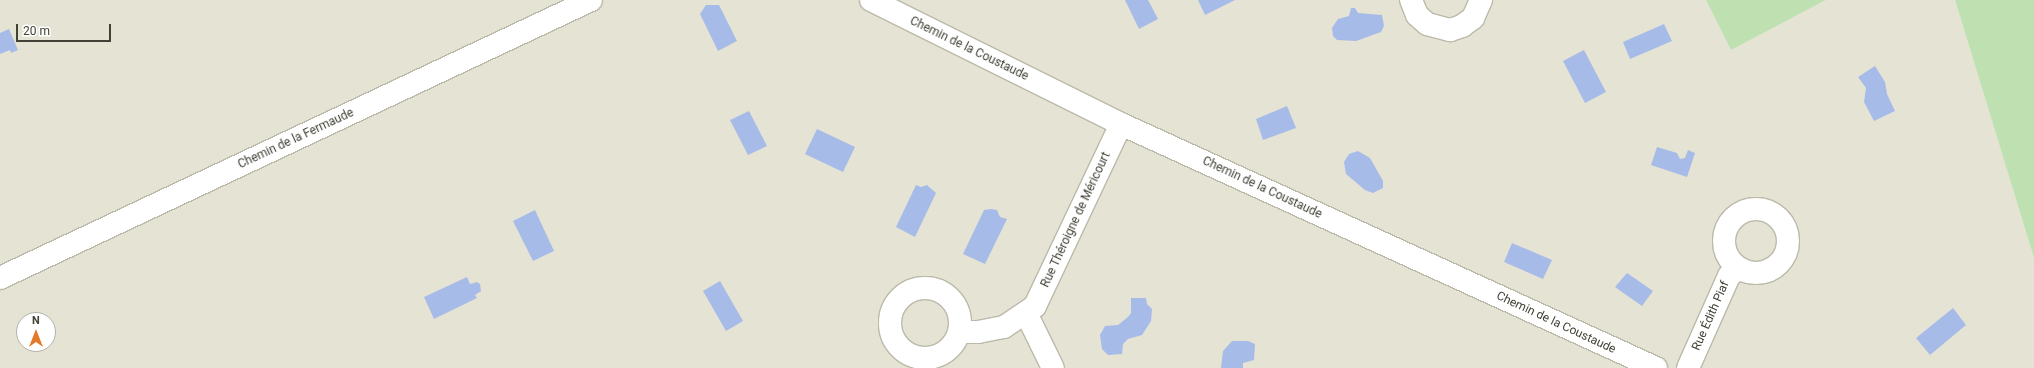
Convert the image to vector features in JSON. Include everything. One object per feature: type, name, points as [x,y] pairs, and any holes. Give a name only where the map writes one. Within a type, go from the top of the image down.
[{"type":"street","name":"Chemin de la Fermaude","points":[[0,278],[591,0]]},
{"type":"street","name":"Chemin de la Coustaude","points":[[871,0],[1121,124],[1656,368]]},
{"type":"street","points":[[1411,0],[1417,15],[1427,24],[1450,30],[1462,26],[1473,18],[1482,0]]},
{"type":"street","name":"Rue Théroigne de Méricourt","points":[[960,332],[978,332],[1004,327],[1035,306],[1121,124]]},
{"type":"street","name":"Rue Édith Piaf","points":[[1688,368],[1729,276],[1738,268]]},
{"type":"street","points":[[1026,313],[1053,368]]},
{"type":"shaded area","points":[[0,0],[1706,0],[1731,50],[1826,0],[1955,0],[2034,258],[2034,368],[0,368]]},
{"type":"green space","points":[[1706,0],[1826,0],[1731,50]]},
{"type":"green space","points":[[1955,0],[2034,0],[2034,258]]},
{"type":"water","points":[[1125,0],[1148,0],[1158,19],[1139,29]]},
{"type":"water","points":[[1198,0],[1235,0],[1205,15]]},
{"type":"water","points":[[706,5],[719,5],[737,41],[718,51],[700,14]]},
{"type":"water","points":[[1351,8],[1355,8],[1358,13],[1382,15],[1384,26],[1381,32],[1356,41],[1337,40],[1333,36],[1332,28],[1338,19],[1349,16]]},
{"type":"water","points":[[1664,24],[1672,41],[1630,59],[1623,42]]},
{"type":"water","points":[[9,29],[18,50],[11,53],[10,50],[0,54],[0,33]]},
{"type":"water","points":[[1584,50],[1606,92],[1585,103],[1563,61]]},
{"type":"water","points":[[1875,66],[1885,82],[1887,94],[1895,111],[1874,121],[1864,102],[1866,88],[1858,77]]},
{"type":"water","points":[[1287,106],[1296,128],[1263,140],[1256,119]]},
{"type":"water","points":[[749,111],[767,146],[748,155],[730,120]]},
{"type":"water","points":[[817,129],[855,147],[843,172],[805,154]]},
{"type":"water","points":[[1657,147],[1677,153],[1680,159],[1685,158],[1688,150],[1695,153],[1687,177],[1651,165]]},
{"type":"water","points":[[1358,151],[1370,158],[1383,181],[1383,188],[1373,193],[1365,190],[1346,174],[1344,162],[1349,154]]},
{"type":"water","points":[[916,185],[921,187],[927,185],[936,193],[915,237],[896,227]]},
{"type":"water","points":[[535,210],[554,251],[533,261],[513,221]]},
{"type":"water","points":[[984,210],[997,210],[1000,217],[1007,219],[985,264],[963,254]]},
{"type":"water","points":[[1512,243],[1552,260],[1543,279],[1504,262]]},
{"type":"water","points":[[1627,273],[1653,291],[1642,306],[1615,287]]},
{"type":"water","points":[[467,277],[470,284],[477,282],[480,284],[481,291],[475,295],[477,298],[434,319],[424,297]]},
{"type":"water","points":[[720,281],[743,321],[726,331],[703,291]]},
{"type":"water","points":[[1131,298],[1146,298],[1147,304],[1152,309],[1151,321],[1142,335],[1128,339],[1123,344],[1122,354],[1108,355],[1102,349],[1100,335],[1105,326],[1118,325],[1128,317],[1131,313]]},
{"type":"water","points":[[1953,308],[1966,325],[1930,355],[1916,338]]},
{"type":"water","points":[[1232,341],[1248,341],[1255,344],[1254,360],[1243,363],[1243,368],[1221,368],[1223,351]]}]
